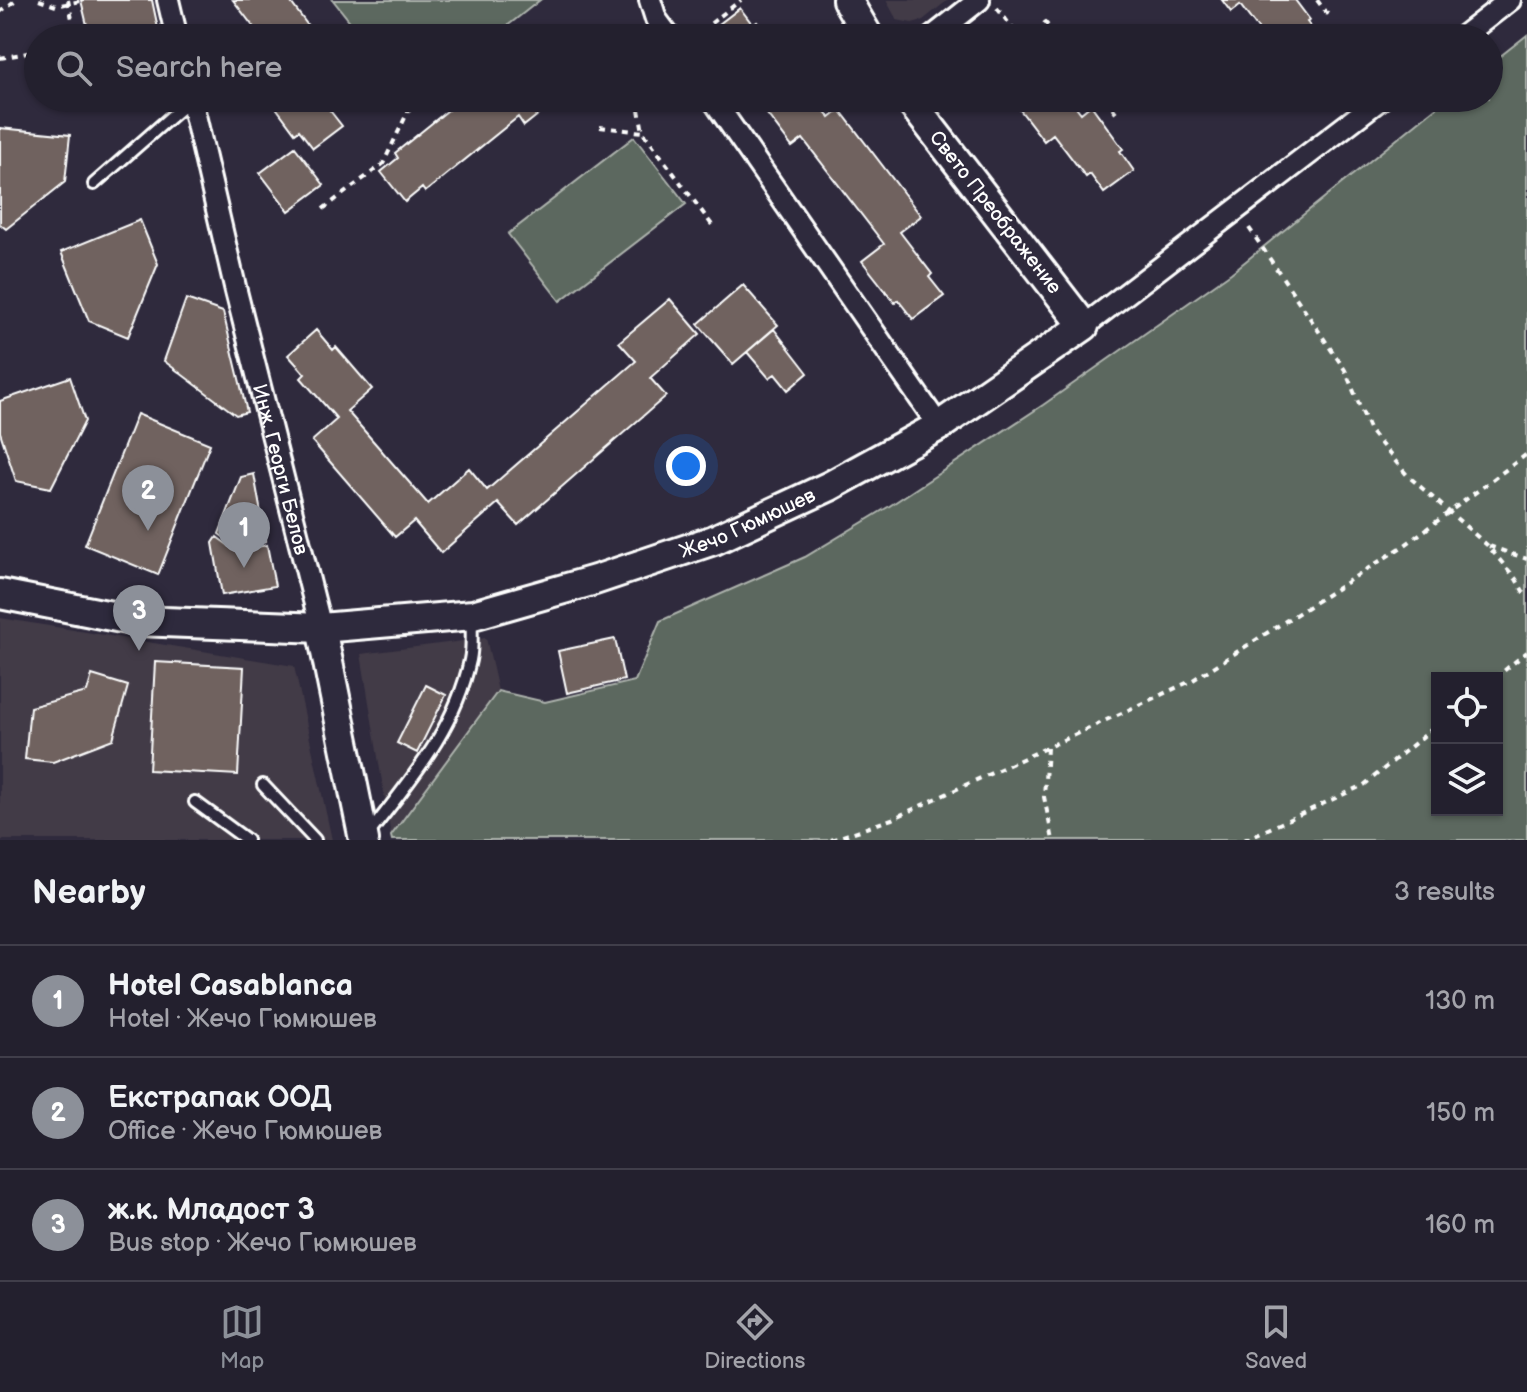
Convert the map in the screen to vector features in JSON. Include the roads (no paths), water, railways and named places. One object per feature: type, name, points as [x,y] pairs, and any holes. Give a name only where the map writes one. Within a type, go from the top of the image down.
[{"type":"street","points":[[168,0],[174,24]]},
{"type":"street","points":[[650,0],[660,24]]},
{"type":"street","points":[[847,0],[861,24]]},
{"type":"street","points":[[949,24],[979,0]]},
{"type":"street","points":[[1479,24],[1510,0]]},
{"type":"street","name":"Инж. Георги Белов","points":[[194,112],[321,628],[364,840]]},
{"type":"street","points":[[722,112],[939,426]]},
{"type":"street","name":"Свето Преображение","points":[[919,112],[1084,326]]},
{"type":"street","name":"Жечо Гюмюшев","points":[[0,594],[137,621],[321,628],[473,615],[595,580],[714,540],[830,486],[939,426],[1084,326],[1364,112]]},
{"type":"lane","points":[[94,184],[175,112]]},
{"type":"lane","points":[[364,840],[434,748],[460,699],[471,656],[473,615]]},
{"type":"lane","points":[[263,785],[315,840]]},
{"type":"lane","points":[[195,802],[247,840]]},
{"type":"place","name":"Екстрапак ООД","points":[[148,531]]},
{"type":"place","name":"Hotel Casablanca","points":[[244,568]]},
{"type":"place","name":"ж.к. Младост 3","points":[[139,651]]}]
